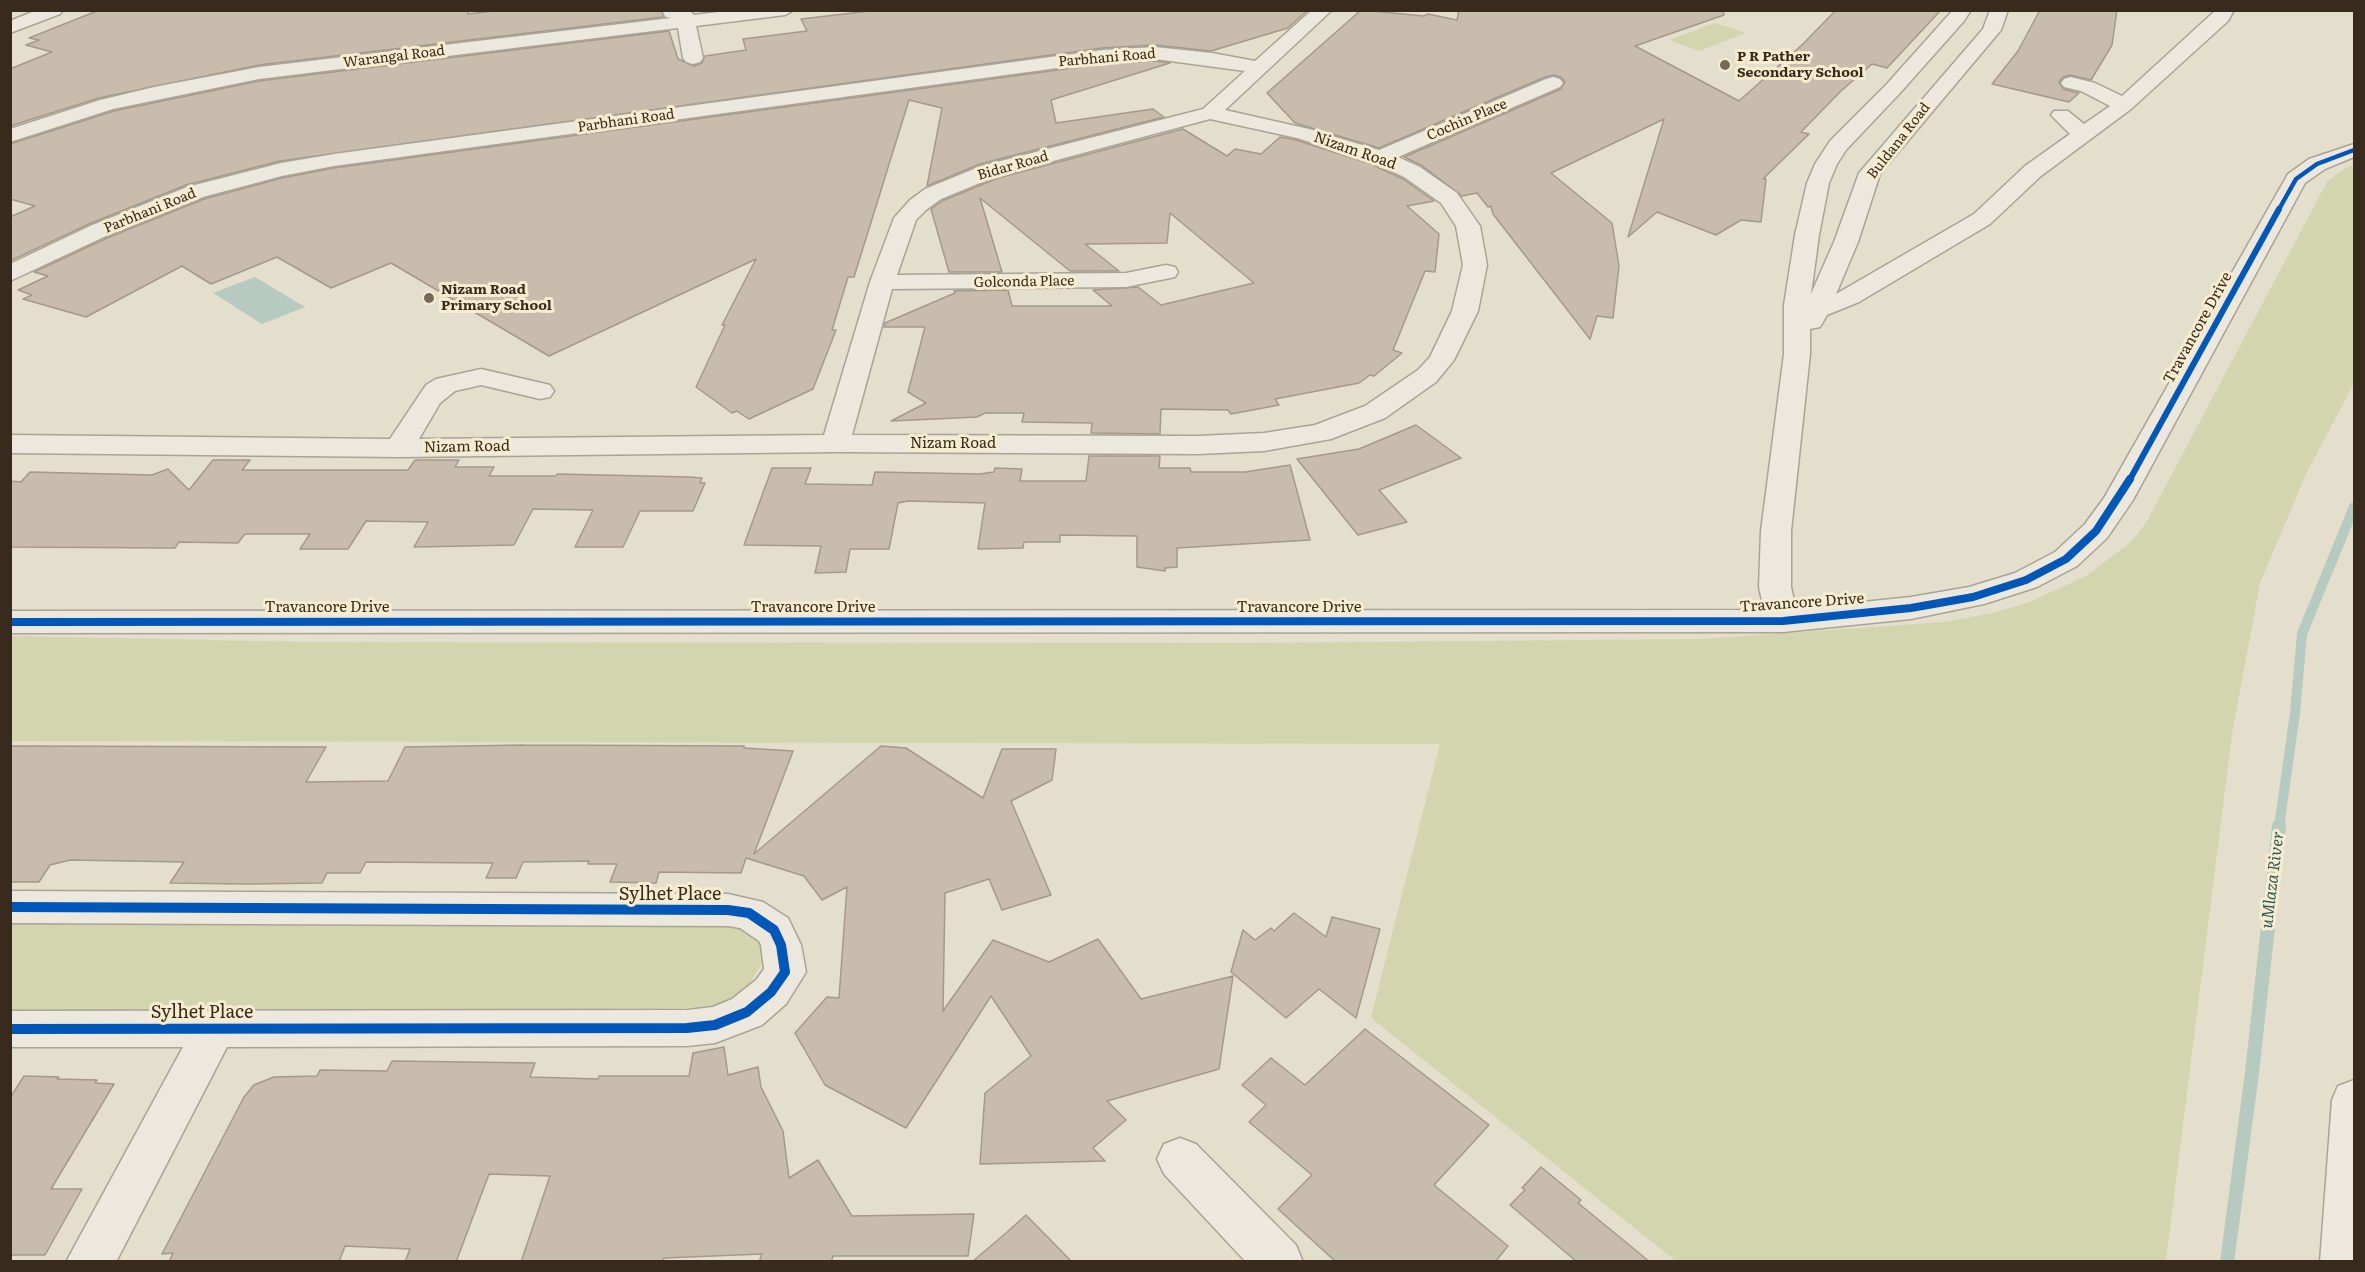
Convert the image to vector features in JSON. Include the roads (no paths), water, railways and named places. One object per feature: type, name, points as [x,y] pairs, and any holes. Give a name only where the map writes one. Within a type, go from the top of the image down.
[{"type":"street","points":[[10,28],[54,10]]},
{"type":"street","name":"Warangal Road","points":[[10,136],[107,105],[206,82],[270,72],[785,10]]},
{"type":"street","name":"Bidar Road","points":[[836,443],[882,282],[905,218],[933,194],[989,171],[1210,113],[1323,10]]},
{"type":"street","name":"Buldana Road","points":[[1783,621],[1775,587],[1776,531],[1797,354],[1797,305],[1807,235],[1818,183],[1826,164],[1838,146],[1908,73],[1962,10]]},
{"type":"street","name":"Buldana Road","points":[[1797,354],[1846,242],[1870,173],[1992,30],[2000,10]]},
{"type":"street","points":[[1816,310],[1850,297],[1982,219],[2033,171],[2116,111],[2222,17],[2225,10]]},
{"type":"street","points":[[688,22],[693,58]]},
{"type":"street","name":"Parbhani Road","points":[[10,274],[98,231],[195,192],[281,170],[334,160],[1102,56],[1155,53],[1212,59],[1259,68]]},
{"type":"street","name":"Cochin Place","points":[[1380,156],[1553,83]]},
{"type":"street","points":[[2067,86],[2116,111]]},
{"type":"street","name":"Nizam Road","points":[[10,444],[399,448],[836,443],[1198,445],[1264,442],[1321,433],[1375,412],[1427,376],[1441,360],[1465,311],[1475,265],[1468,226],[1449,198],[1412,172],[1380,156],[1302,133],[1210,113]]},
{"type":"street","points":[[2061,115],[2082,135]]},
{"type":"street","name":"Travancore Drive","points":[[10,622],[1783,621],[1911,608],[1972,597],[2026,580],[2066,559],[2096,531],[2118,500],[2296,178],[2317,164],[2355,150]]},
{"type":"street","name":"Golconda Place","points":[[882,282],[1126,280],[1166,272]]},
{"type":"street","points":[[399,448],[429,399],[446,385],[481,377],[540,392]]},
{"type":"street","name":"Sylhet Place","points":[[10,907],[728,910],[749,914],[774,930],[781,945],[785,972],[771,992],[747,1012],[715,1025],[687,1028],[10,1029]]},
{"type":"street","name":"Sylhet Place","points":[[90,1262],[216,1028]]},
{"type":"street","points":[[2344,1262],[2355,1100]]},
{"type":"street","points":[[1180,1159],[1279,1262]]},
{"type":"waterway","name":"uMlaza River","points":[[2279,827],[2295,713],[2302,634],[2354,507]]},
{"type":"waterway","name":"uMlaza River","points":[[2227,1262],[2252,1073],[2279,826]]},
{"type":"place","name":"P R Pather Secondary School","points":[[1725,65]]},
{"type":"place","name":"Nizam Road Primary School","points":[[429,298]]}]
